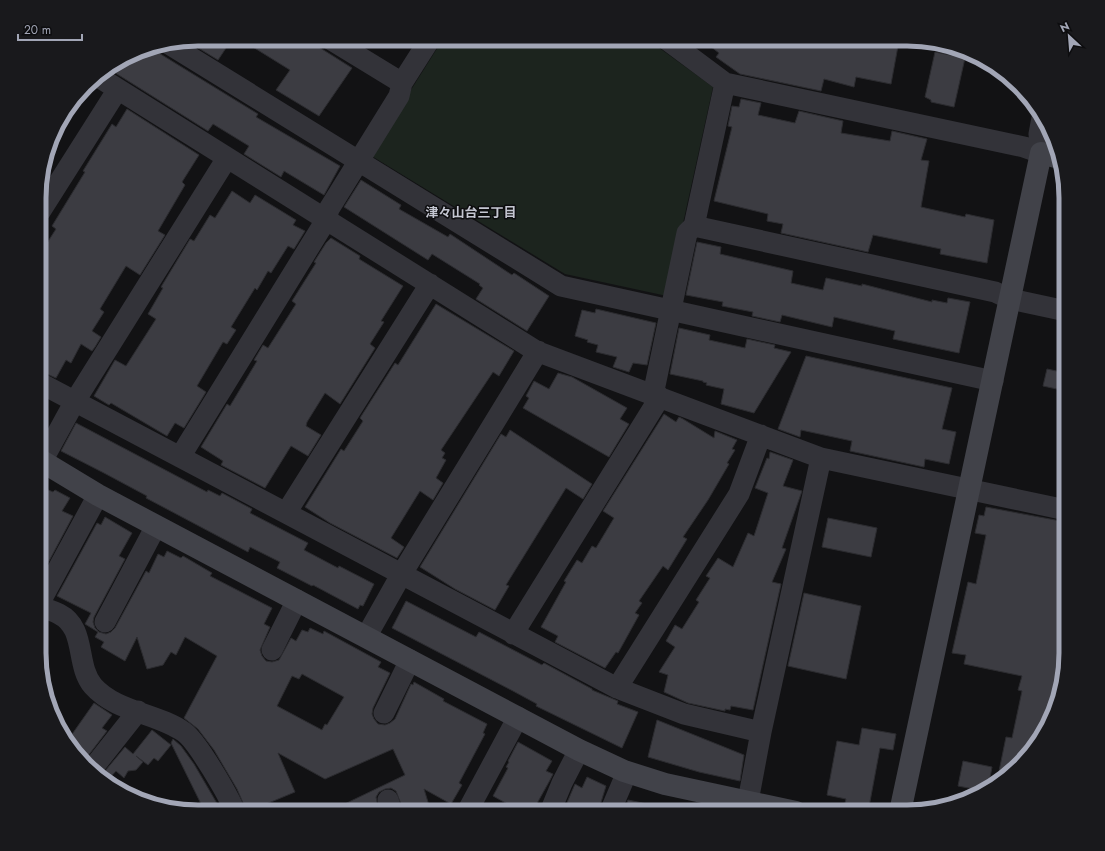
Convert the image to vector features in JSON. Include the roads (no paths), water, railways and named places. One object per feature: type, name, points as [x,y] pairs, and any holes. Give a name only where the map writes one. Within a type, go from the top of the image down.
[{"type":"street","points":[[341,46],[402,83]]},
{"type":"street","points":[[180,457],[326,220],[329,209],[399,96],[402,83],[426,46]]},
{"type":"street","points":[[675,46],[725,83],[1024,147],[1049,155]]},
{"type":"street","points":[[175,48],[561,286],[993,381]]},
{"type":"street","points":[[103,79],[226,158],[538,351],[821,458],[1059,508]]},
{"type":"street","points":[[513,634],[657,396],[671,310],[687,234],[694,226],[725,83]]},
{"type":"street","points":[[46,203],[118,89]]},
{"type":"street","points":[[902,805],[1010,299],[1049,155],[1039,134],[1041,126]]},
{"type":"street","points":[[46,452],[75,401],[226,158]]},
{"type":"street","points":[[694,226],[995,292],[1010,299],[1059,310]]},
{"type":"street","points":[[286,513],[430,284]]},
{"type":"street","points":[[366,637],[401,575],[538,351]]},
{"type":"street","points":[[46,386],[617,688],[684,714],[761,732]]},
{"type":"street","points":[[617,688],[739,494],[761,435]]},
{"type":"street","points":[[747,805],[761,732],[821,458]]},
{"type":"street","points":[[46,465],[156,526],[579,750],[627,772],[740,805]]},
{"type":"street","points":[[46,594],[98,495]]},
{"type":"street","points":[[105,622],[156,526]]},
{"type":"street","points":[[272,650],[297,600]]},
{"type":"street","points":[[46,608],[60,614],[71,623],[78,637],[83,667],[92,685],[106,698],[185,733],[217,778],[230,805]]},
{"type":"street","points":[[384,713],[410,660]]},
{"type":"street","points":[[96,764],[138,711]]},
{"type":"street","points":[[471,805],[518,717]]},
{"type":"street","points":[[553,805],[562,783],[579,750]]},
{"type":"street","points":[[613,805],[627,772]]},
{"type":"district","name":"津々山台三丁目","points":[[471,212]]}]
